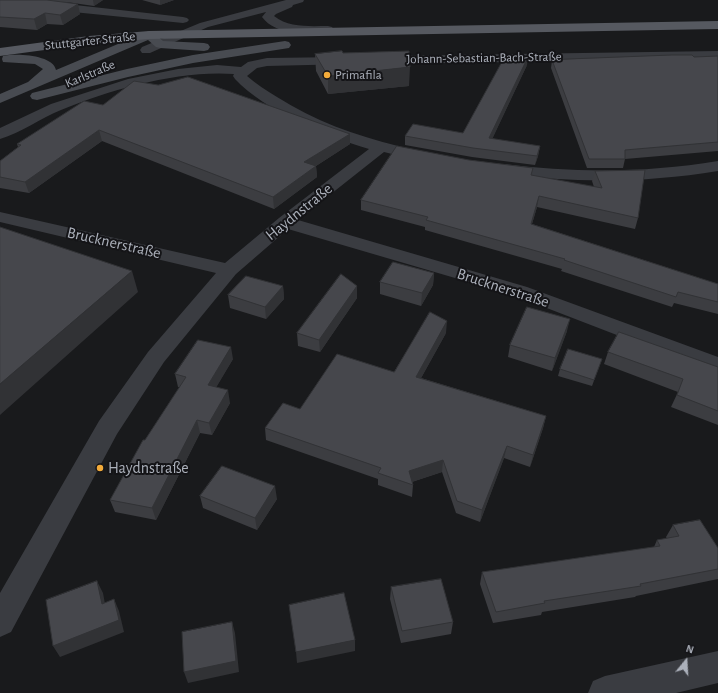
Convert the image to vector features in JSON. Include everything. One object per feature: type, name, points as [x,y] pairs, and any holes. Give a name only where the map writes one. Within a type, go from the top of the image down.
[{"type":"main road","name":"Stuttgarter Straße","points":[[3,57],[116,38],[148,36],[718,24]]},
{"type":"main road","name":"Stuttgarter Straße","points":[[3,57],[65,54],[112,58],[146,50],[204,47],[718,33]]},
{"type":"main road","name":"Karlstraße","points":[[0,112],[38,96],[112,58],[133,42],[148,36]]},
{"type":"main road","points":[[148,36],[160,44],[204,47]]},
{"type":"main road","points":[[116,38],[133,42],[146,50]]},
{"type":"main road","points":[[38,96],[127,73],[193,59],[285,45]]},
{"type":"main road","name":"Karlstraße","points":[[132,56],[146,50]]},
{"type":"main road","points":[[3,57],[42,62],[49,66],[50,69],[48,73],[26,88]]},
{"type":"main road","name":"Karlstraße","points":[[0,99],[26,88],[112,58]]},
{"type":"street","points":[[10,0],[53,7],[183,20]]},
{"type":"street","points":[[148,36],[183,20],[208,13],[231,9],[277,5],[296,1]]},
{"type":"street","points":[[296,1],[272,12],[268,16],[278,25],[299,29],[341,31]]},
{"type":"street","name":"Karlstraße","points":[[146,50],[204,25],[277,5]]},
{"type":"street","name":"Johann-Sebastian-Bach-Straße","points":[[0,134],[56,107],[128,83],[178,73],[217,69],[243,71],[253,64],[267,62],[718,55]]},
{"type":"street","points":[[243,71],[240,76],[247,83],[281,106],[321,128],[381,147],[404,151]]},
{"type":"street","name":"Haydnstraße","points":[[0,622],[108,428],[156,357],[229,270],[284,222],[381,147]]},
{"type":"street","points":[[487,166],[541,174],[595,176],[654,174],[718,166]]},
{"type":"street","name":"Brucknerstraße","points":[[0,217],[229,270]]},
{"type":"street","name":"Brucknerstraße","points":[[284,222],[520,291],[718,366]]},
{"type":"street","points":[[605,693],[718,668]]},
{"type":"building","points":[[0,0],[47,0],[78,4],[60,15],[45,13],[34,19],[0,17]]},
{"type":"building","points":[[342,51],[343,53],[409,51],[410,67],[328,76],[315,54]]},
{"type":"building","points":[[692,55],[694,57],[718,56],[718,142],[625,150],[625,159],[589,159],[552,60]]},
{"type":"building","points":[[528,57],[489,138],[540,146],[537,156],[473,148],[405,136],[413,124],[463,133],[504,58]]},
{"type":"building","points":[[188,77],[350,134],[304,162],[316,166],[273,197],[99,130],[25,182],[0,177],[0,161],[21,145],[17,144],[84,101],[103,105],[134,81],[158,85]]},
{"type":"building","points":[[397,146],[469,160],[533,168],[531,175],[602,188],[595,171],[645,170],[638,218],[539,196],[531,224],[718,284],[718,302],[678,292],[676,297],[564,260],[565,259],[426,220],[428,217],[361,200]]},
{"type":"building","points":[[0,227],[132,271],[0,384]]},
{"type":"building","points":[[393,262],[434,273],[422,293],[380,282]]},
{"type":"building","points":[[341,274],[357,286],[319,340],[297,333]]},
{"type":"building","points":[[246,276],[283,286],[265,307],[228,295]]},
{"type":"building","points":[[527,307],[570,319],[555,358],[510,345]]},
{"type":"building","points":[[430,312],[447,321],[416,377],[546,416],[533,455],[507,446],[482,510],[457,501],[443,460],[409,471],[413,485],[378,473],[381,468],[265,428],[283,403],[300,409],[337,354],[394,372]]},
{"type":"building","points":[[619,332],[718,367],[718,411],[677,395],[683,379],[608,352]]},
{"type":"building","points":[[198,340],[231,347],[208,385],[228,390],[209,423],[197,420],[152,508],[110,500],[143,440],[145,440],[186,377],[175,374]]},
{"type":"building","points":[[568,349],[602,359],[594,380],[560,369]]},
{"type":"building","points":[[222,466],[275,486],[255,518],[200,496]]},
{"type":"building","points":[[700,520],[718,548],[718,569],[640,584],[641,586],[544,601],[545,603],[496,612],[482,572],[660,546],[657,540],[679,536],[673,525]]},
{"type":"building","points":[[441,579],[453,622],[402,631],[391,587]]},
{"type":"building","points":[[97,581],[102,604],[114,599],[119,620],[53,646],[46,600]]},
{"type":"building","points":[[344,593],[355,640],[296,652],[289,605]]},
{"type":"building","points":[[232,622],[236,661],[184,672],[182,632]]},
{"type":"place","name":"Primafila","points":[[327,75]]},
{"type":"place","name":"Haydnstraße","points":[[100,468]]}]
